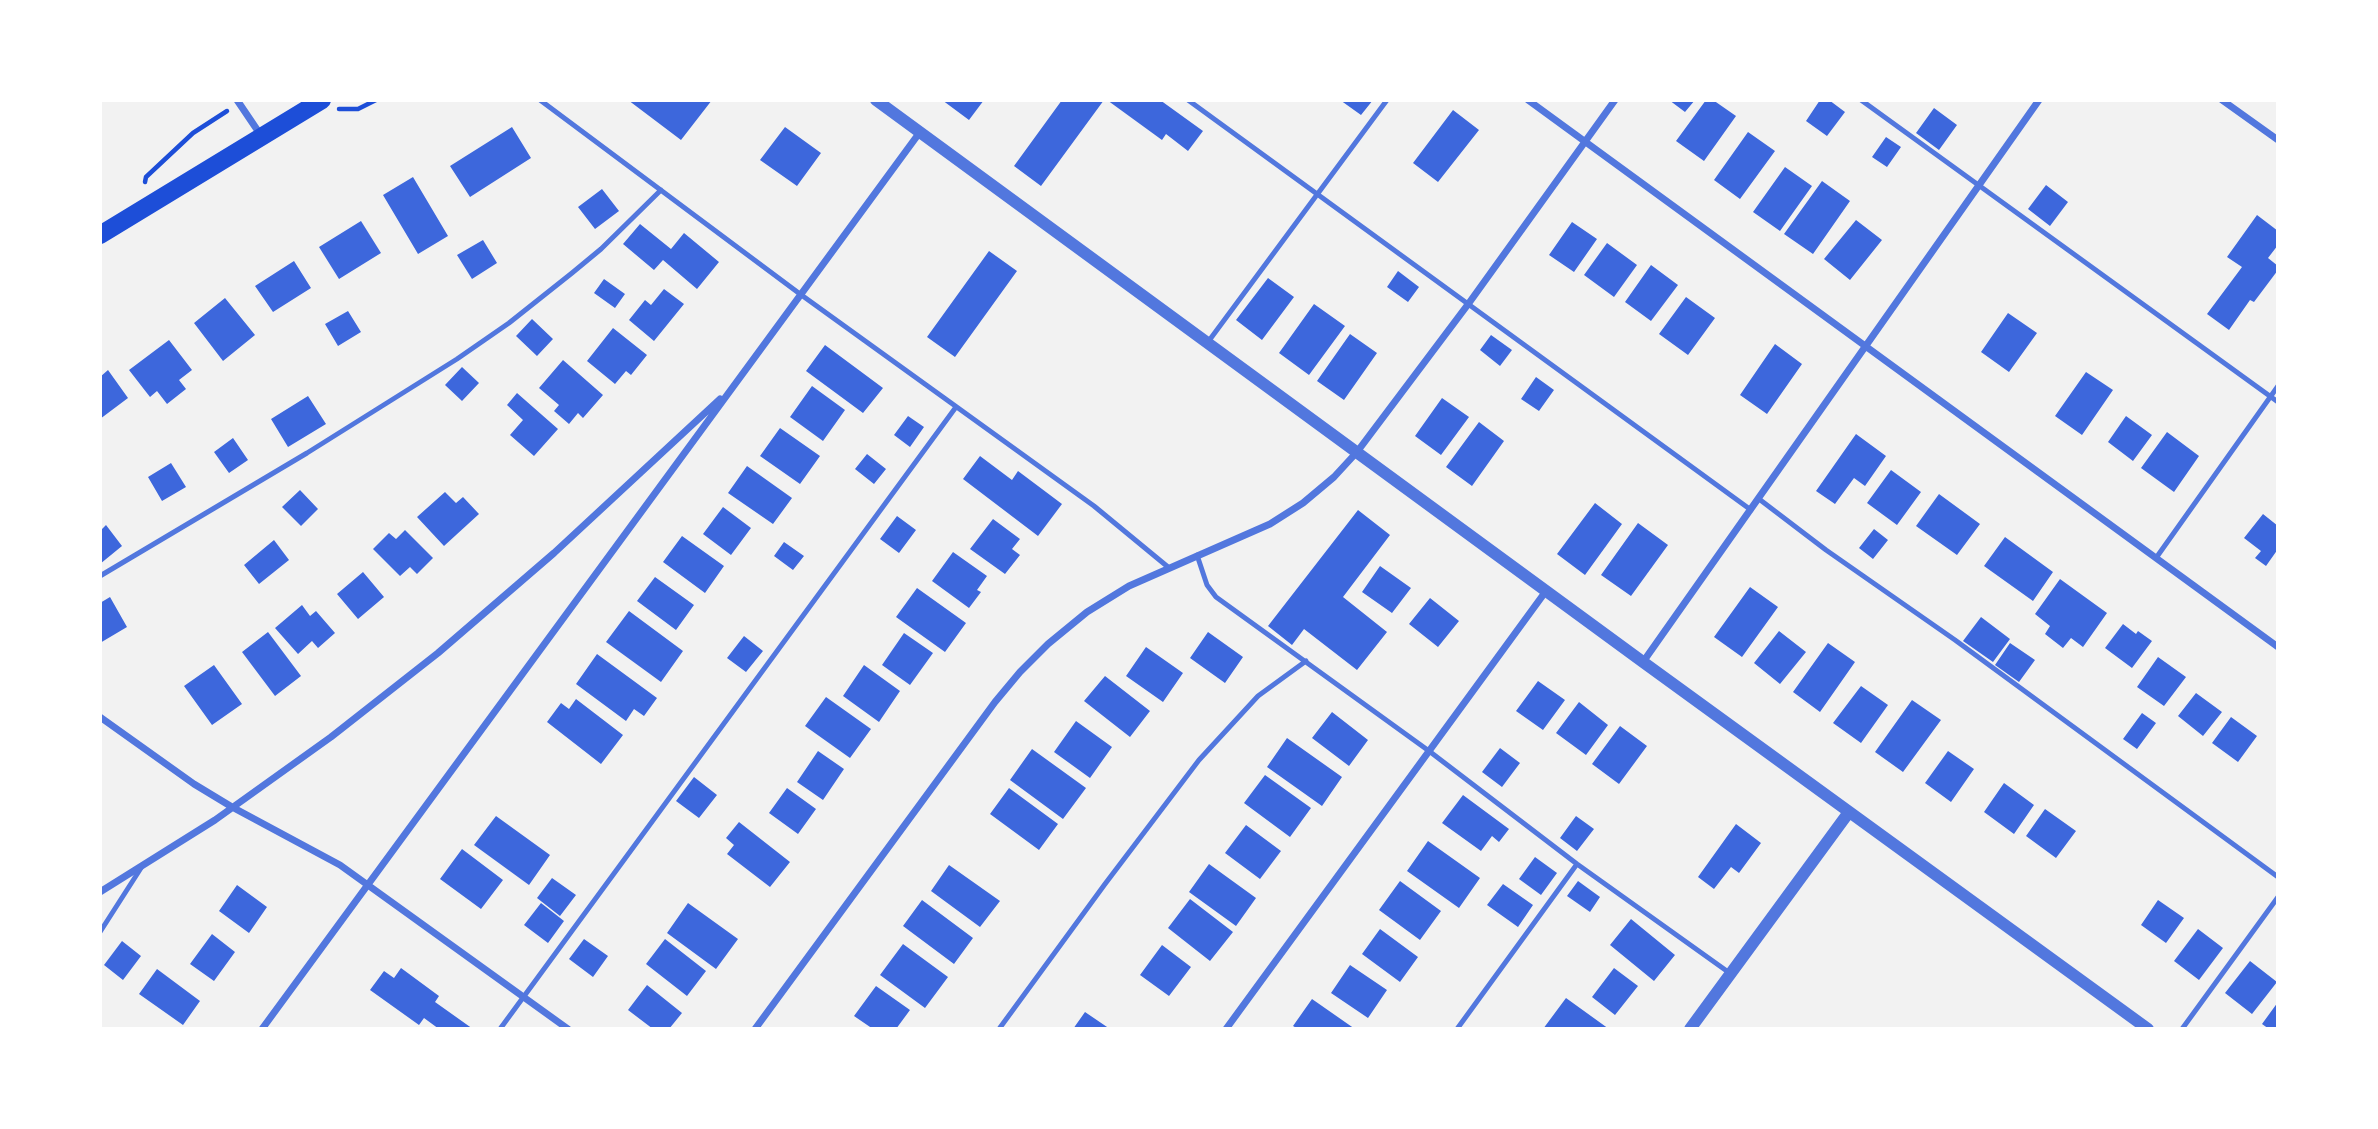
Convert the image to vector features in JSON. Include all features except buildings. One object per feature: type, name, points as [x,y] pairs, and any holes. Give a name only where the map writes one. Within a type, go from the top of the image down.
[{"type":"main road","points":[[100,235],[322,100]]},
{"type":"street","points":[[237,100],[262,137]]},
{"type":"street","points":[[876,100],[2148,1029]]},
{"type":"street","points":[[1528,100],[2278,647]]},
{"type":"street","points":[[755,1029],[922,799],[1020,672],[1048,644],[1087,612],[1129,586],[1270,524],[1303,503],[1357,453],[1615,100]]},
{"type":"street","points":[[1643,662],[2039,100]]},
{"type":"street","points":[[2222,100],[2278,140]]},
{"type":"street","points":[[262,1029],[919,132]]},
{"type":"street","points":[[100,892],[232,807],[331,737],[438,653],[554,553],[733,386]]},
{"type":"street","points":[[1226,1029],[1546,591]]},
{"type":"street","points":[[100,718],[194,784],[341,864],[568,1029]]},
{"type":"street","points":[[1690,1029],[1849,812]]},
{"type":"lane","points":[[540,100],[800,294],[1094,506],[1168,567]]},
{"type":"lane","points":[[1188,100],[1751,510]]},
{"type":"lane","points":[[1207,343],[1387,100]]},
{"type":"lane","points":[[1861,100],[2278,402]]},
{"type":"lane","points":[[100,576],[307,453],[457,359],[509,323],[572,273],[662,190]]},
{"type":"lane","points":[[2156,558],[2278,386]]},
{"type":"lane","points":[[500,1029],[956,407]]},
{"type":"lane","points":[[1759,499],[2278,877]]},
{"type":"lane","points":[[1197,555],[1207,585],[1216,597],[1429,751],[1577,864],[1731,974]]},
{"type":"lane","points":[[999,1029],[1199,760],[1258,696],[1306,661]]},
{"type":"lane","points":[[1457,1029],[1577,864]]},
{"type":"lane","points":[[100,932],[143,865]]},
{"type":"lane","points":[[2182,1029],[2278,897]]},
{"type":"path","points":[[146,177],[193,133],[224,113]]}]
